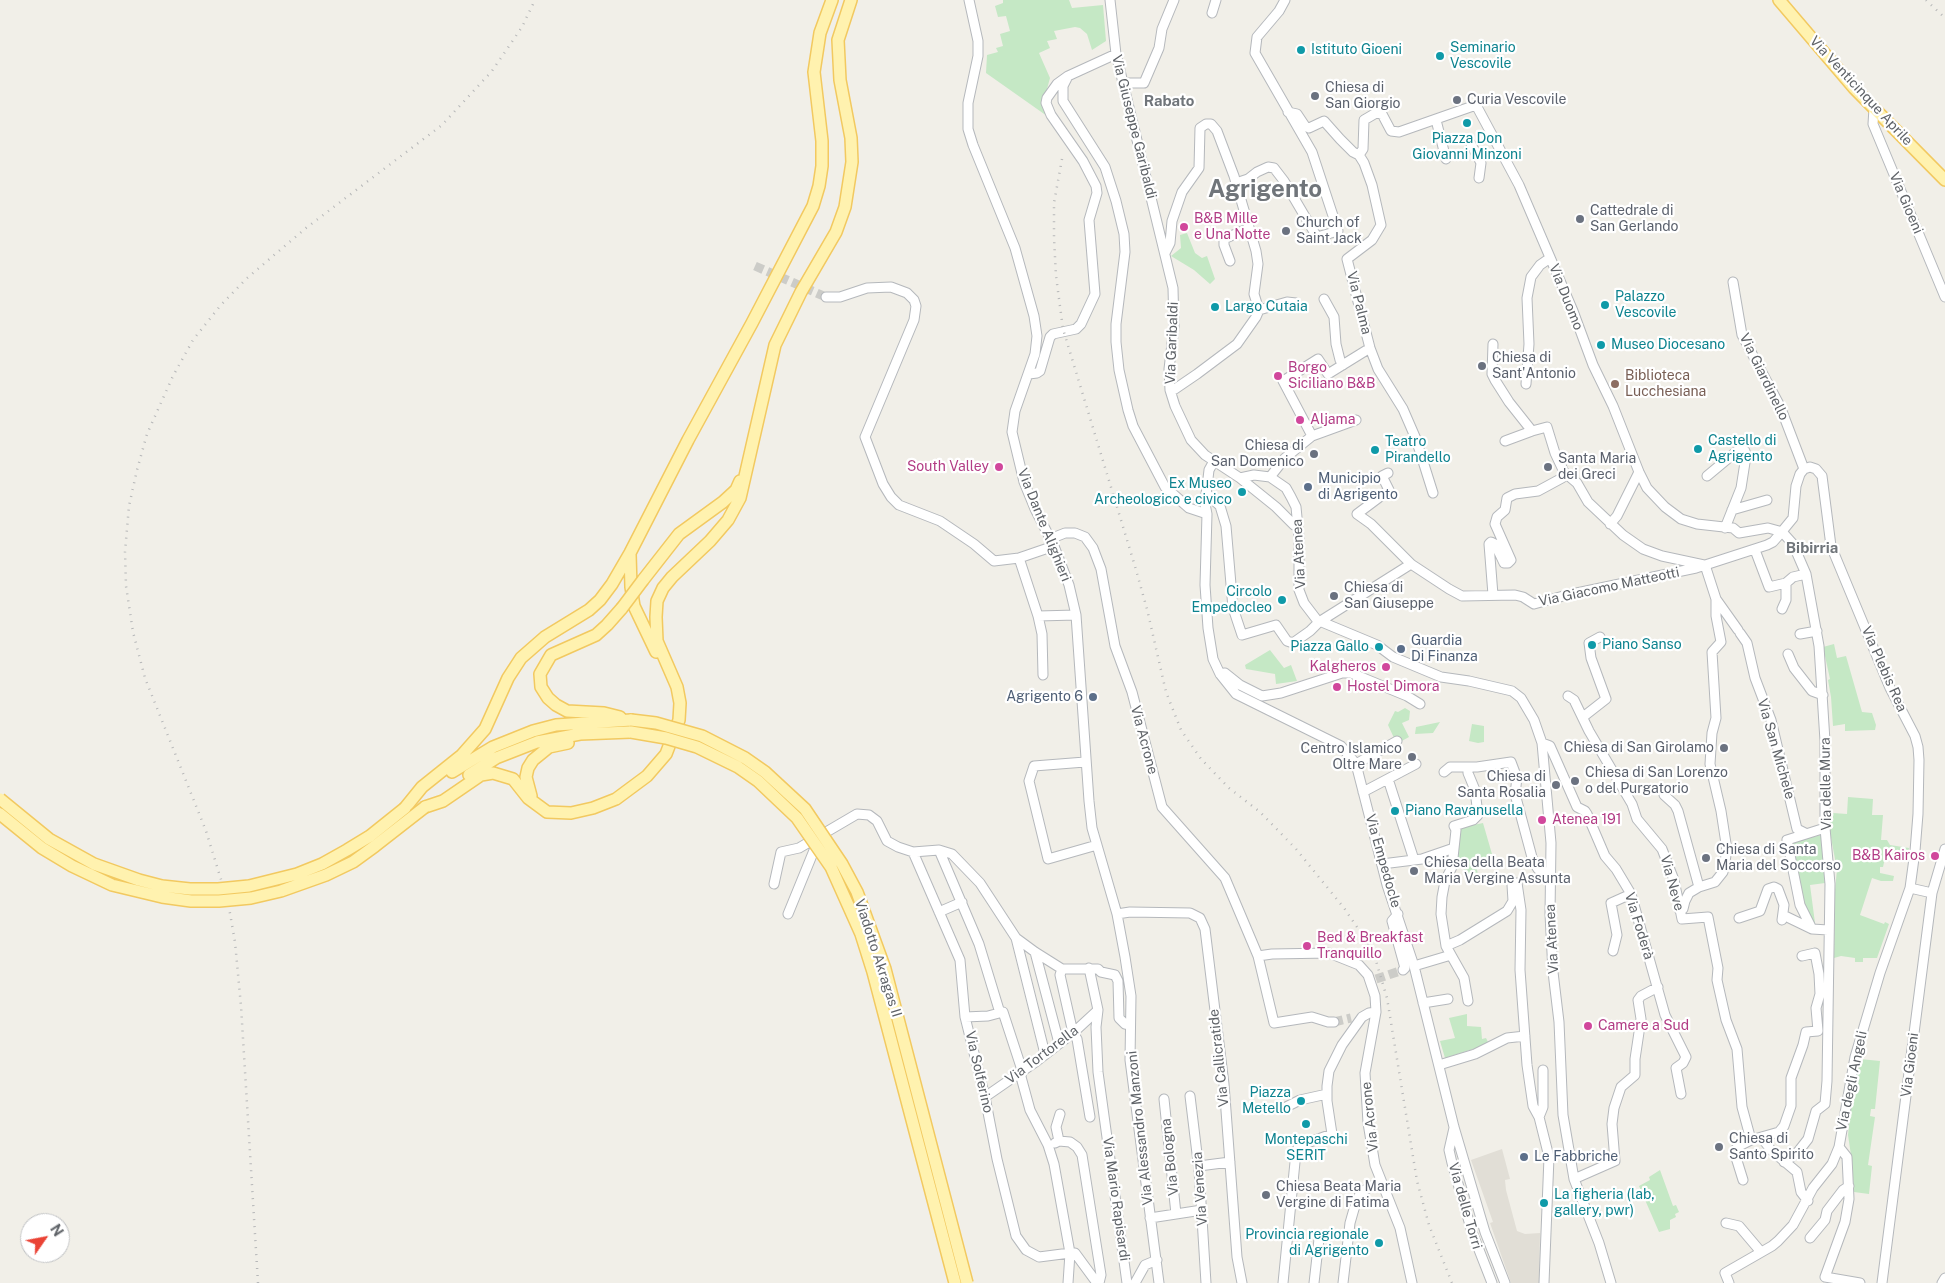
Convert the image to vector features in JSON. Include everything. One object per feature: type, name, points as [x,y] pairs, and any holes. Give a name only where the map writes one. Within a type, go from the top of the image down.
[{"type":"main road","points":[[406,808],[422,786],[462,755],[485,729],[508,678],[521,658],[534,645],[580,617],[600,600],[630,553],[813,206],[822,166],[822,141],[814,72],[820,33],[832,0]]},
{"type":"main road","points":[[671,675],[658,641],[657,601],[663,588],[672,577],[710,541],[728,520],[740,498],[775,345],[796,300],[836,232],[845,207],[852,162],[851,138],[840,80],[838,40],[851,0]]},
{"type":"main road","name":"Via Venticinque Aprile","points":[[1779,0],[1854,88],[1945,180]]},
{"type":"main road","points":[[631,726],[604,713],[567,711],[556,705],[548,698],[541,687],[540,674],[551,656],[596,635],[606,626],[679,534],[724,502],[736,490],[748,466]]},
{"type":"main road","points":[[426,807],[443,801],[481,775],[493,773],[513,779],[536,806],[547,812],[556,814],[571,813],[593,808],[616,799],[647,776],[666,754],[679,720],[680,704],[677,687],[652,644],[634,606],[630,553]]},
{"type":"main road","name":"Viadotto Akragas II","points":[[631,726],[656,723],[702,736],[745,758],[782,787],[805,810],[842,864],[857,892],[884,969],[967,1283]]},
{"type":"main road","points":[[0,799],[49,839],[94,864],[138,880],[162,886],[190,889],[249,886],[297,874],[322,864],[347,850],[370,836],[462,764],[512,738],[556,725],[631,726]]},
{"type":"main road","points":[[536,806],[530,795],[526,777],[528,768],[541,752],[558,745],[631,726]]},
{"type":"main road","points":[[0,814],[42,848],[72,866],[112,885],[162,897],[191,901],[250,898],[281,891],[326,875],[353,862],[468,775],[496,758],[554,738],[631,726]]},
{"type":"main road","name":"Viadotto Akragas II","points":[[631,726],[697,747],[738,767],[763,786],[797,818],[831,868],[861,934],[873,972],[955,1283]]},
{"type":"street","name":"Via Dante Alighieri","points":[[969,0],[978,41],[978,56],[968,102],[968,129],[1015,248],[1034,316],[1037,346],[1015,411],[1012,432],[1024,482],[1070,585],[1076,615],[1085,762],[1092,828],[1117,914]]},
{"type":"street","name":"Via Giuseppe Garibaldi","points":[[1110,0],[1116,54],[1165,253]]},
{"type":"street","points":[[1124,83],[1144,83],[1159,48],[1162,29],[1174,0]]},
{"type":"street","points":[[1212,13],[1216,0]]},
{"type":"street","points":[[1236,182],[1248,179],[1268,167],[1274,168],[1284,181],[1316,237],[1338,231],[1312,152],[1256,58],[1255,48],[1259,34],[1286,0]]},
{"type":"street","points":[[1028,374],[1040,371],[1050,337],[1053,334],[1076,329],[1081,324],[1095,294],[1089,220],[1097,193],[1096,186],[1083,161],[1050,114],[1046,103],[1050,92],[1068,76],[1116,54]]},
{"type":"street","points":[[1068,76],[1064,86],[1063,101],[1105,167],[1124,234],[1125,252],[1116,324],[1116,342],[1119,370],[1133,426],[1165,487],[1189,508],[1207,514]]},
{"type":"street","name":"Via Duomo","points":[[1433,121],[1476,105],[1519,185],[1639,472],[1648,488],[1680,519],[1697,524],[1733,528],[1739,533],[1768,528],[1782,532]]},
{"type":"street","name":"Via Gioeni","points":[[1874,108],[1873,124],[1945,297]]},
{"type":"street","points":[[1288,112],[1296,114],[1305,126],[1309,128],[1324,121],[1340,140],[1353,152],[1359,154],[1363,149],[1364,120],[1376,113],[1382,114],[1389,129],[1396,132],[1433,121],[1446,159]]},
{"type":"street","points":[[1165,253],[1170,243],[1172,221],[1182,192],[1199,168],[1200,130],[1206,124],[1210,124],[1216,128],[1236,182],[1257,254],[1258,271],[1254,294],[1258,310],[1237,344],[1197,374],[1175,389],[1170,390]]},
{"type":"street","points":[[1471,144],[1481,163],[1479,178]]},
{"type":"street","name":"Via Palma","points":[[1359,154],[1372,185],[1381,225],[1372,240],[1347,259],[1370,348],[1378,370],[1403,409],[1416,439],[1433,493]]},
{"type":"street","points":[[1230,261],[1224,245],[1224,239],[1250,228]]},
{"type":"street","name":"Via Garibaldi","points":[[1165,253],[1173,288],[1174,312],[1168,369],[1170,390],[1185,431],[1205,455],[1240,478],[1276,507],[1289,521],[1294,525],[1298,525]]},
{"type":"street","points":[[1526,384],[1529,344],[1527,298],[1530,277],[1540,265],[1550,258]]},
{"type":"street","name":"Via Giardinello","points":[[1733,282],[1742,335],[1780,406],[1804,469]]},
{"type":"street","name":"Via Acrone","points":[[826,297],[840,297],[867,288],[892,287],[907,293],[914,300],[916,306],[914,320],[866,431],[865,441],[891,497],[899,505],[940,521],[974,544],[994,561],[1019,558],[1070,532],[1080,535],[1091,544],[1101,569],[1115,646],[1132,692],[1162,807],[1225,878],[1258,956],[1274,1024],[1312,1016],[1328,1022],[1334,1022]]},
{"type":"street","points":[[1324,298],[1334,318],[1336,344],[1343,365]]},
{"type":"street","points":[[1258,310],[1287,302],[1296,303]]},
{"type":"street","points":[[1493,344],[1492,374],[1509,402],[1532,431]]},
{"type":"street","points":[[1312,436],[1283,381],[1318,359],[1328,374],[1370,348]]},
{"type":"street","points":[[1240,478],[1254,475],[1270,477],[1285,458],[1312,436],[1356,420]]},
{"type":"street","points":[[1505,441],[1547,426],[1555,453],[1564,472],[1577,483],[1588,502],[1610,524],[1632,543],[1643,549],[1662,556],[1705,565],[1755,550],[1773,542],[1791,522],[1794,512],[1796,486],[1804,469]]},
{"type":"street","points":[[1707,476],[1738,450],[1742,449],[1745,451],[1746,456],[1741,488],[1724,528]]},
{"type":"street","name":"Via Empedocle","points":[[1214,461],[1209,470],[1205,504],[1207,514],[1205,585],[1208,628],[1213,659],[1220,674],[1236,694],[1341,746],[1356,764],[1387,885],[1414,966],[1454,1127],[1485,1232],[1505,1283]]},
{"type":"street","name":"Via Plebis Rea","points":[[1804,469],[1813,468],[1822,476],[1831,546],[1887,680],[1915,736],[1918,747],[1920,760],[1918,814],[1910,888]]},
{"type":"street","points":[[1493,595],[1489,544],[1491,542],[1495,544],[1504,563],[1508,563],[1511,560],[1495,524],[1497,517],[1505,510],[1507,498],[1515,494],[1538,491],[1562,478],[1564,472]]},
{"type":"street","points":[[1610,524],[1617,516],[1639,472]]},
{"type":"street","name":"Via Giacomo Matteotti","points":[[1388,473],[1382,476],[1389,490],[1357,514],[1371,524],[1411,564],[1449,590],[1462,596],[1515,595],[1524,597],[1534,604],[1705,565]]},
{"type":"street","name":"Via Atenea","points":[[1270,477],[1286,488],[1296,507],[1300,590],[1308,608],[1319,622],[1377,645],[1393,657],[1442,677],[1512,691],[1521,698],[1534,720],[1542,742],[1551,843],[1550,914],[1559,1022],[1562,1115],[1574,1179],[1599,1243],[1611,1283]]},
{"type":"street","points":[[1206,493],[1220,506],[1226,526],[1234,608],[1242,635],[1276,625],[1291,644],[1310,631],[1319,622],[1411,564]]},
{"type":"street","points":[[1732,510],[1767,500]]},
{"type":"street","name":"Via delle Mura","points":[[1782,532],[1789,538],[1795,548],[1806,574],[1817,631],[1823,696],[1825,828],[1830,884],[1825,1104],[1816,1112],[1808,1139],[1796,1153],[1784,1162]]},
{"type":"street","points":[[1755,550],[1769,587],[1786,583],[1792,577],[1806,574]]},
{"type":"street","points":[[1019,558],[1042,634],[1043,675]]},
{"type":"street","points":[[1705,565],[1716,600],[1716,616],[1722,642],[1712,652],[1716,718],[1712,733],[1710,764],[1721,811],[1727,850],[1723,872],[1715,882],[1699,887],[1689,893],[1681,915],[1708,917],[1718,968],[1717,980],[1726,1020],[1736,1044],[1742,1107],[1752,1140]]},
{"type":"street","points":[[1782,609],[1786,600],[1786,583]]},
{"type":"street","name":"Via San Michele","points":[[1716,600],[1747,643],[1755,678],[1771,720],[1797,829],[1805,833]]},
{"type":"street","points":[[1038,616],[1076,615]]},
{"type":"street","points":[[1800,634],[1817,631]]},
{"type":"street","points":[[1583,717],[1606,700],[1591,658],[1588,643],[1600,637]]},
{"type":"street","points":[[1788,654],[1794,668],[1812,691],[1823,696]]},
{"type":"street","points":[[1220,674],[1225,673],[1240,685],[1262,696],[1281,693],[1342,673],[1351,673],[1407,696],[1420,704]]},
{"type":"street","name":"Via Neve","points":[[1568,696],[1574,700],[1632,804],[1637,819],[1662,849],[1674,880],[1681,915]]},
{"type":"street","points":[[1356,764],[1397,741]]},
{"type":"street","name":"Via Foderà","points":[[1542,742],[1550,746],[1577,808],[1585,811],[1587,814],[1605,856],[1616,868],[1631,894],[1665,1015],[1686,1057],[1683,1064],[1676,1068],[1681,1094]]},
{"type":"street","points":[[1085,762],[1034,766],[1029,781],[1048,859],[1097,846]]},
{"type":"street","points":[[1444,772],[1450,766],[1477,768],[1511,762],[1517,778],[1515,794],[1534,861],[1541,872],[1550,874]]},
{"type":"street","points":[[1363,792],[1416,764]]},
{"type":"street","points":[[1468,767],[1468,773],[1475,790],[1478,815],[1473,820],[1454,826],[1456,830],[1452,867],[1445,881],[1441,914],[1446,946],[1464,978],[1468,1001]]},
{"type":"street","points":[[1388,779],[1418,859]]},
{"type":"street","points":[[1664,795],[1675,805],[1678,811],[1699,887]]},
{"type":"street","points":[[774,884],[781,852],[799,848],[857,814],[865,814],[877,821],[887,841],[913,852],[939,850],[952,854],[971,873],[1016,938],[1035,952],[1062,969],[1098,969],[1101,972],[1110,973],[1116,977],[1119,1018],[1125,1024],[1130,1025]]},
{"type":"street","points":[[1812,929],[1800,905],[1791,868],[1787,840],[1825,828]]},
{"type":"street","points":[[788,914],[813,855],[819,835]]},
{"type":"street","points":[[1382,864],[1418,859],[1454,848]]},
{"type":"street","points":[[939,850],[982,951],[1001,1013],[1022,1070],[1021,1077],[1030,1110],[1048,1145],[1054,1164],[1070,1253],[1068,1283]]},
{"type":"street","name":"Via Gioeni","points":[[1882,1283],[1932,893],[1945,850]]},
{"type":"street","name":"Via Solferino","points":[[913,852],[960,960],[965,1017],[986,1097],[997,1158],[1018,1241],[1026,1250],[1039,1257],[1070,1253]]},
{"type":"street","points":[[1446,946],[1460,940],[1507,911],[1513,901],[1512,885],[1514,882],[1518,884],[1521,910],[1520,970],[1527,1064],[1533,1106],[1539,1117],[1549,1158],[1544,1283]]},
{"type":"street","points":[[1739,918],[1760,911],[1766,894],[1772,887],[1778,888],[1784,905],[1783,917],[1812,929],[1828,930]]},
{"type":"street","points":[[1910,888],[1932,893]]},
{"type":"street","name":"Via degli Angeli","points":[[1729,1283],[1724,1273],[1778,1241],[1793,1225],[1808,1201],[1813,1188],[1832,1164],[1839,1147],[1854,1056],[1880,973],[1910,888]]},
{"type":"street","points":[[1613,951],[1617,935],[1611,903],[1631,894]]},
{"type":"street","points":[[939,912],[962,902]]},
{"type":"street","name":"Via Callicratide","points":[[1117,914],[1130,912],[1190,913],[1200,918],[1203,924],[1222,1074],[1237,1257],[1242,1283]]},
{"type":"street","name":"Via Alessandro Manzoni","points":[[1117,914],[1131,996],[1130,1060],[1159,1283]]},
{"type":"street","points":[[1398,914],[1392,921],[1405,968],[1403,970]]},
{"type":"street","points":[[1016,938],[1045,1054]]},
{"type":"street","points":[[1035,952],[1059,1044]]},
{"type":"street","name":"Via Acrone","points":[[1258,956],[1329,953],[1359,965],[1373,980],[1376,1012],[1365,1073],[1365,1088],[1375,1165],[1395,1211],[1412,1283]]},
{"type":"street","points":[[1802,956],[1815,953],[1820,994],[1816,1008],[1818,1027]]},
{"type":"street","points":[[1414,966],[1451,955]]},
{"type":"street","name":"Via Mario Rapisardi","points":[[1089,968],[1098,1010],[1096,1026],[1098,1072],[1127,1283]]},
{"type":"street","points":[[1062,969],[1060,975],[1073,1033],[1077,1039],[1090,1117]]},
{"type":"street","points":[[1574,1179],[1615,1161],[1612,1124],[1614,1108],[1621,1087],[1635,1074],[1635,1058],[1641,1019],[1638,1000],[1641,996],[1658,987]]},
{"type":"street","points":[[1423,1003],[1448,999]]},
{"type":"street","name":"Via Tortorella","points":[[986,1097],[1059,1044],[1098,1010]]},
{"type":"street","points":[[1351,1018],[1362,1017],[1376,1012]]},
{"type":"street","points":[[965,1017],[1001,1013]]},
{"type":"street","points":[[1283,1283],[1296,1152],[1299,1146],[1332,1134],[1327,1090],[1329,1071],[1342,1045],[1362,1017]]},
{"type":"street","points":[[1743,1180],[1734,1150],[1752,1140],[1778,1132],[1784,1126],[1791,1106],[1791,1078],[1806,1032],[1828,1023]]},
{"type":"street","points":[[1439,1064],[1476,1054],[1508,1038],[1525,1036]]},
{"type":"street","points":[[1539,1117],[1542,1107],[1543,1070]]},
{"type":"street","points":[[1286,1107],[1327,1090]]},
{"type":"street","name":"Via Venezia","points":[[1190,1096],[1199,1166],[1206,1283]]},
{"type":"street","name":"Via Bologna","points":[[1164,1099],[1176,1214]]},
{"type":"street","points":[[1059,1141],[1056,1128],[1060,1114]]},
{"type":"street","name":"Via delle Torri","points":[[1454,1127],[1450,1150],[1452,1163],[1472,1232],[1492,1283]]},
{"type":"street","points":[[1762,1138],[1771,1150],[1797,1172],[1801,1192],[1808,1201]]},
{"type":"street","points":[[1048,1145],[1059,1141],[1070,1142],[1077,1147],[1082,1155],[1101,1275],[1098,1283]]},
{"type":"street","points":[[1839,1147],[1847,1157],[1849,1186],[1845,1222],[1825,1277],[1860,1283]]},
{"type":"street","points":[[1199,1166],[1230,1162]]},
{"type":"street","points":[[1343,1283],[1350,1222],[1354,1208],[1359,1196],[1365,1190],[1382,1184]]},
{"type":"street","points":[[1810,1238],[1825,1220],[1827,1211],[1843,1190],[1849,1186]]},
{"type":"street","points":[[1150,1218],[1202,1210]]},
{"type":"street","points":[[1726,1223],[1739,1226],[1761,1252]]},
{"type":"street","points":[[1314,1283],[1319,1239]]},
{"type":"street","points":[[1070,1253],[1075,1254],[1098,1283]]},
{"type":"street","points":[[1135,1283],[1145,1265],[1157,1260]]},
{"type":"street","points":[[1942,1283],[1945,1278]]},
{"type":"shaded area","points":[[1502,1149],[1510,1179],[1505,1180],[1506,1190],[1517,1231],[1525,1234],[1540,1233],[1539,1283],[1511,1283],[1490,1223],[1493,1222],[1471,1160]]},
{"type":"green space","points":[[1003,0],[1069,0],[1072,8],[1103,5],[1106,41],[1092,50],[1087,34],[1080,28],[1075,27],[1054,31],[1057,39],[1047,41],[1050,48],[1039,53],[1050,78],[1044,100],[1047,116],[986,73],[987,55],[998,52],[996,48],[1003,46],[1000,34],[1010,31],[1006,16],[998,17],[995,6],[1003,3]]},
{"type":"green space","points":[[1187,233],[1195,253],[1202,258],[1207,256],[1215,279],[1210,284],[1194,270],[1171,256],[1181,248],[1180,235]]},
{"type":"green space","points":[[1834,644],[1837,658],[1846,656],[1862,712],[1872,713],[1876,725],[1875,730],[1845,731],[1845,724],[1833,726],[1828,680],[1830,679],[1823,647]]},
{"type":"green space","points":[[1270,650],[1284,668],[1291,665],[1297,681],[1276,684],[1275,674],[1246,669],[1245,665]]},
{"type":"green space","points":[[1405,708],[1410,711],[1409,720],[1402,723],[1409,737],[1400,742],[1398,736],[1394,738],[1388,725],[1395,711],[1398,712]]},
{"type":"green space","points":[[1440,722],[1433,733],[1415,734],[1416,727]]},
{"type":"green space","points":[[1472,724],[1484,726],[1484,742],[1469,741]]},
{"type":"green space","points":[[1848,797],[1873,799],[1872,815],[1883,815],[1881,840],[1887,840],[1890,845],[1909,848],[1907,861],[1885,858],[1883,867],[1880,867],[1880,873],[1894,876],[1893,881],[1881,881],[1872,878],[1860,915],[1889,924],[1877,958],[1863,958],[1863,962],[1855,962],[1855,958],[1841,956],[1834,958],[1837,870],[1828,821],[1833,820],[1833,813],[1847,814]]},
{"type":"green space","points":[[1483,823],[1494,861],[1480,864],[1477,856],[1474,857],[1478,874],[1466,877],[1463,867],[1455,870],[1459,828]]},
{"type":"green space","points":[[1821,835],[1825,883],[1810,885],[1815,923],[1811,921],[1803,903],[1794,871],[1792,842]]},
{"type":"green space","points":[[1467,1014],[1467,1026],[1481,1027],[1482,1039],[1486,1038],[1489,1044],[1445,1058],[1440,1041],[1455,1038],[1449,1018]]},
{"type":"green space","points":[[1860,1059],[1880,1061],[1875,1109],[1871,1109],[1870,1116],[1875,1117],[1868,1165],[1872,1166],[1869,1194],[1854,1192],[1848,1135],[1849,1114]]},
{"type":"green space","points":[[1660,1170],[1673,1206],[1676,1205],[1679,1212],[1675,1214],[1676,1217],[1670,1220],[1670,1229],[1659,1232],[1639,1186],[1650,1180],[1649,1177]]},
{"type":"tunnel","points":[[755,266],[826,297]]},
{"type":"tunnel","points":[[1376,979],[1403,970]]},
{"type":"tunnel","points":[[1334,1022],[1351,1018]]},
{"type":"railway","points":[[258,1283],[241,1006],[235,942],[228,902],[206,831],[145,678],[133,632],[126,586],[125,552],[129,506],[147,434],[173,376],[193,340],[220,306],[246,279],[306,228],[442,125],[492,71],[522,27],[535,0]]},
{"type":"railway","points":[[1926,0],[1945,18]]},
{"type":"railway","points":[[1062,159],[1054,203],[1054,238],[1056,276],[1063,329],[1134,563],[1147,609],[1166,692],[1181,730],[1201,759],[1229,788],[1260,812],[1296,849],[1344,908],[1368,943],[1376,961],[1387,998],[1417,1181],[1429,1225],[1452,1283]]},
{"type":"place","name":"Istituto Gioeni","points":[[1301,50]]},
{"type":"place","name":"Seminario Vescovile","points":[[1440,56]]},
{"type":"place","name":"Chiesa di San Giorgio","points":[[1315,96]]},
{"type":"place","name":"Curia Vescovile","points":[[1457,100]]},
{"type":"place","name":"Piazza Don Giovanni Minzoni","points":[[1467,123]]},
{"type":"place","name":"Cattedrale di San Gerlando","points":[[1580,219]]},
{"type":"place","name":"B&B Mille e Una Notte","points":[[1184,227]]},
{"type":"place","name":"Church of Saint Jack","points":[[1286,231]]},
{"type":"place","name":"Palazzo Vescovile","points":[[1605,305]]},
{"type":"place","name":"Largo Cutaia","points":[[1215,307]]},
{"type":"place","name":"Museo Diocesano","points":[[1601,345]]},
{"type":"place","name":"Chiesa di Sant'Antonio","points":[[1482,366]]},
{"type":"place","name":"Borgo Siciliano B&B","points":[[1278,376]]},
{"type":"place","name":"Biblioteca Lucchesiana","points":[[1615,384]]},
{"type":"place","name":"Aljama","points":[[1300,420]]},
{"type":"place","name":"Castello di Agrigento","points":[[1698,449]]},
{"type":"place","name":"Teatro Pirandello","points":[[1375,450]]},
{"type":"place","name":"Chiesa di San Domenico","points":[[1314,454]]},
{"type":"place","name":"South Valley","points":[[999,467]]},
{"type":"place","name":"Santa Maria dei Greci","points":[[1548,467]]},
{"type":"place","name":"Municipio di Agrigento","points":[[1308,487]]},
{"type":"place","name":"Ex Museo Archeologico e civico","points":[[1242,492]]},
{"type":"place","name":"Chiesa di San Giuseppe","points":[[1334,596]]},
{"type":"place","name":"Circolo Empedocleo","points":[[1282,600]]},
{"type":"place","name":"Piano Sanso","points":[[1592,645]]},
{"type":"place","name":"Piazza Gallo","points":[[1379,647]]},
{"type":"place","name":"Guardia Di Finanza","points":[[1401,649]]},
{"type":"place","name":"Kalgheros","points":[[1386,667]]},
{"type":"place","name":"Hostel Dimora","points":[[1337,687]]},
{"type":"place","name":"Agrigento 6","points":[[1093,697]]},
{"type":"place","name":"Chiesa di San Girolamo","points":[[1724,748]]},
{"type":"place","name":"Centro Islamico Oltre Mare","points":[[1412,757]]},
{"type":"place","name":"Chiesa di San Lorenzo o del Purgatorio","points":[[1575,781]]},
{"type":"place","name":"Chiesa di Santa Rosalia","points":[[1556,785]]},
{"type":"place","name":"Piano Ravanusella","points":[[1395,811]]},
{"type":"place","name":"Atenea 191","points":[[1542,820]]},
{"type":"place","name":"B&B Kairos","points":[[1935,856]]},
{"type":"place","name":"Chiesa di Santa Maria del Soccorso","points":[[1706,858]]},
{"type":"place","name":"Chiesa della Beata Maria Vergine Assunta","points":[[1414,871]]},
{"type":"place","name":"Bed & Breakfast Tranquillo","points":[[1307,946]]},
{"type":"place","name":"Camere a Sud","points":[[1588,1026]]},
{"type":"place","name":"Piazza Metello","points":[[1301,1101]]},
{"type":"place","name":"Montepaschi SERIT","points":[[1306,1124]]},
{"type":"place","name":"Chiesa di Santo Spirito","points":[[1719,1147]]},
{"type":"place","name":"Le Fabbriche","points":[[1524,1157]]},
{"type":"place","name":"Chiesa Beata Maria Vergine di Fatima","points":[[1266,1195]]},
{"type":"place","name":"La figheria (lab, gallery, pwr)","points":[[1544,1203]]},
{"type":"place","name":"Provincia regionale di Agrigento","points":[[1379,1243]]},
{"type":"district","name":"Rabato","points":[[1169,101]]},
{"type":"district","name":"Agrigento","points":[[1265,190]]},
{"type":"district","name":"Bibirria","points":[[1812,548]]}]
